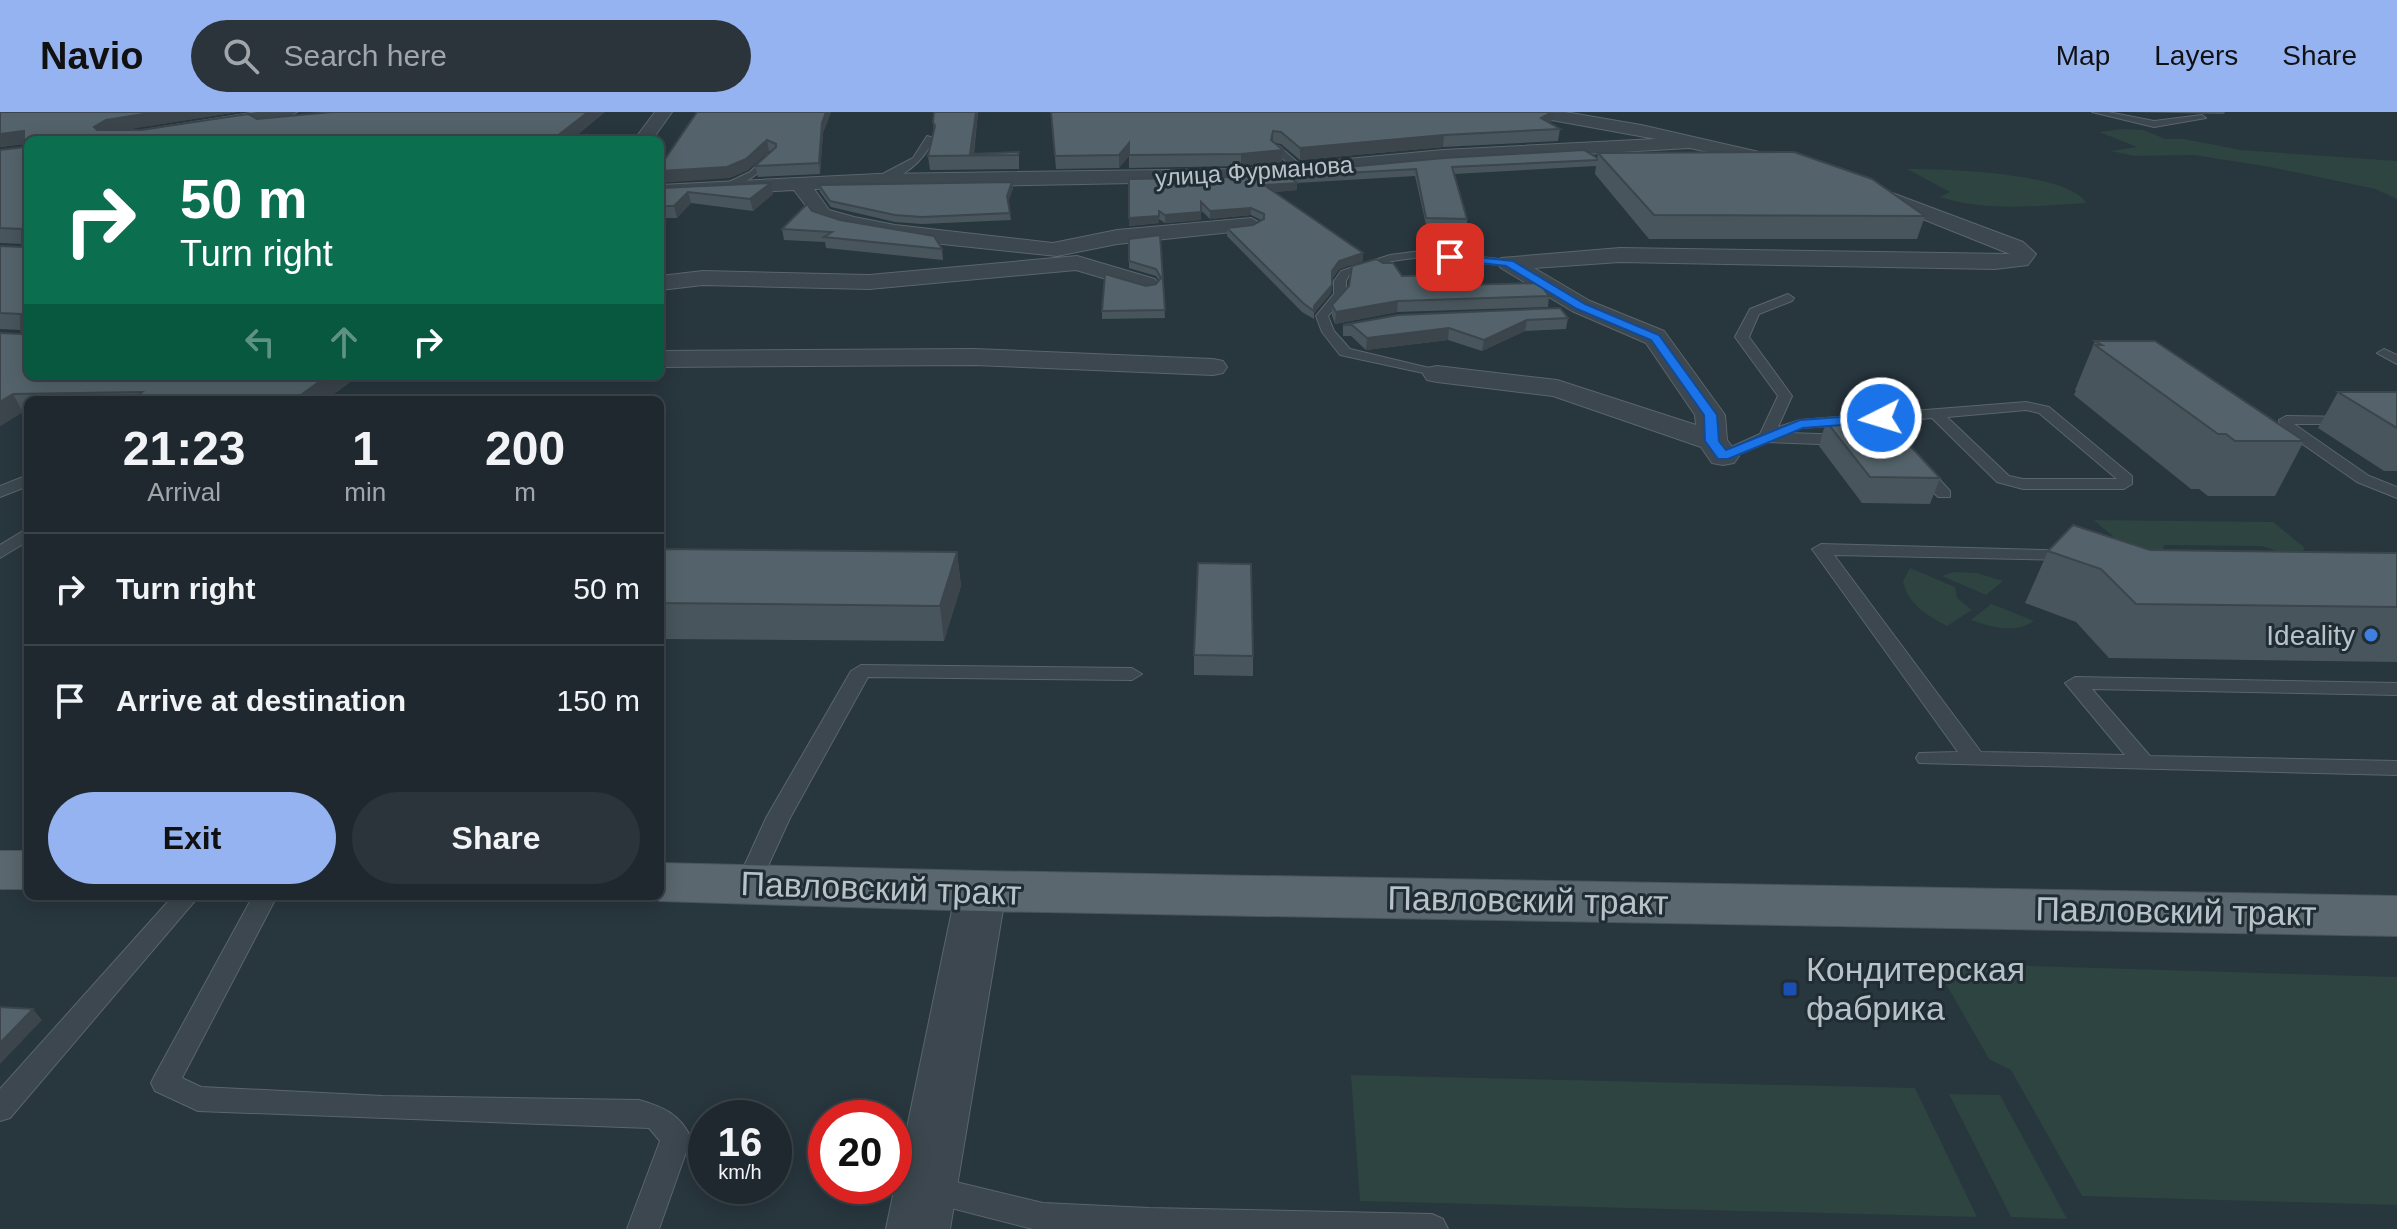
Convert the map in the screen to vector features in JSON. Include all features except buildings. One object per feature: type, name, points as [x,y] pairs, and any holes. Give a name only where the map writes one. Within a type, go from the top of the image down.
[{"type":"main road","points":[[0,870],[24,870]]},
{"type":"main road","name":"Павловский тракт","points":[[664,882],[981,891],[2397,916]]},
{"type":"street","points":[[646,136],[664,112]]},
{"type":"street","points":[[1535,112],[1642,121],[1690,143],[1810,170]]},
{"type":"street","points":[[139,136],[297,116]]},
{"type":"street","name":"улица Фурманова","points":[[664,191],[878,180],[1111,179],[1301,170],[1443,156],[1690,143]]},
{"type":"street","points":[[1509,263],[1620,255],[1995,262],[2020,260],[2025,254],[2015,247],[1840,180]]},
{"type":"street","points":[[800,184],[822,214],[850,223],[895,232],[1057,249],[1117,237],[1251,224]]},
{"type":"street","points":[[1057,249],[1077,263],[1147,284]]},
{"type":"street","points":[[664,283],[703,278],[869,282],[1077,263]]},
{"type":"street","points":[[1509,263],[1574,308],[1655,337],[1710,415],[1718,448]]},
{"type":"street","points":[[664,359],[974,357],[1213,367]]},
{"type":"street","points":[[1437,374],[1557,388],[1718,448]]},
{"type":"street","points":[[922,1209],[981,891]]},
{"type":"lane","points":[[2096,112],[2154,124],[2202,118],[2191,112]]},
{"type":"lane","points":[[878,180],[918,160],[930,138]]},
{"type":"lane","points":[[1276,148],[1301,170]]},
{"type":"lane","points":[[721,188],[753,174],[771,156]]},
{"type":"lane","points":[[1437,374],[1345,352],[1335,331],[1322,316],[1340,295],[1340,281],[1345,273],[1390,258],[1421,254],[1509,263]]},
{"type":"lane","points":[[1766,437],[1785,396],[1742,337],[1754,312],[1788,298]]},
{"type":"lane","points":[[1718,448],[1766,437],[1800,424],[1935,413],[2026,406],[2044,410],[2126,479],[2124,484],[2023,484],[2003,479],[1935,413]]},
{"type":"lane","points":[[2368,420],[2286,420],[2286,426],[2363,479],[2397,493]]},
{"type":"lane","points":[[1766,437],[1862,440]]},
{"type":"lane","points":[[1903,451],[1944,494]]},
{"type":"lane","points":[[0,492],[24,484]]},
{"type":"lane","points":[[0,553],[24,536]]},
{"type":"lane","points":[[1975,759],[1821,549],[2063,552],[2091,560]]},
{"type":"lane","points":[[748,884],[778,818],[861,671],[1132,674]]},
{"type":"lane","points":[[2144,763],[2075,683],[2397,689]]},
{"type":"lane","points":[[1927,758],[2397,768]]},
{"type":"lane","points":[[0,1109],[183,900]]},
{"type":"lane","points":[[263,900],[165,1083],[198,1099],[383,1108],[639,1113],[658,1118],[676,1138],[643,1229]]},
{"type":"lane","points":[[922,1209],[1150,1226],[1432,1229]]},
{"type":"green space","points":[[2144,130],[2165,139],[2184,139],[2241,150],[2397,161],[2397,199],[2375,189],[2270,167],[2194,155],[2134,156],[2111,151],[2137,147],[2099,132]]},
{"type":"green space","points":[[1907,169],[2003,174],[2031,179],[2075,193],[2086,203],[2012,207],[1958,202],[1940,197],[1950,192]]},
{"type":"green space","points":[[2094,520],[2273,522],[2305,548],[2301,553],[2280,552],[2262,546],[2164,545],[2163,550],[2144,552],[2126,545]]},
{"type":"green space","points":[[1910,568],[1955,587],[1957,598],[1972,610],[1947,626],[1926,613],[1914,603],[1905,589],[1903,581]]},
{"type":"green space","points":[[1954,572],[1977,573],[2003,581],[1986,595],[1942,576]]},
{"type":"green space","points":[[1991,604],[2034,621],[2011,628],[1971,620]]},
{"type":"green space","points":[[1934,963],[2397,977],[2397,1205],[2082,1196],[2011,1070],[1989,1059]]},
{"type":"green space","points":[[1351,1075],[1915,1088],[1977,1217],[1360,1201]]},
{"type":"green space","points":[[1949,1094],[2000,1095],[2067,1219],[2011,1217]]},
{"type":"place","name":"Ideality","points":[[2371,635]]},
{"type":"place","name":"Кондитерская фабрика","points":[[1790,989]]},
{"type":"route","points":[[1450,257],[1509,263],[1581,306],[1655,337],[1710,415],[1712,441],[1723,456],[1800,424],[1881,418]]}]
